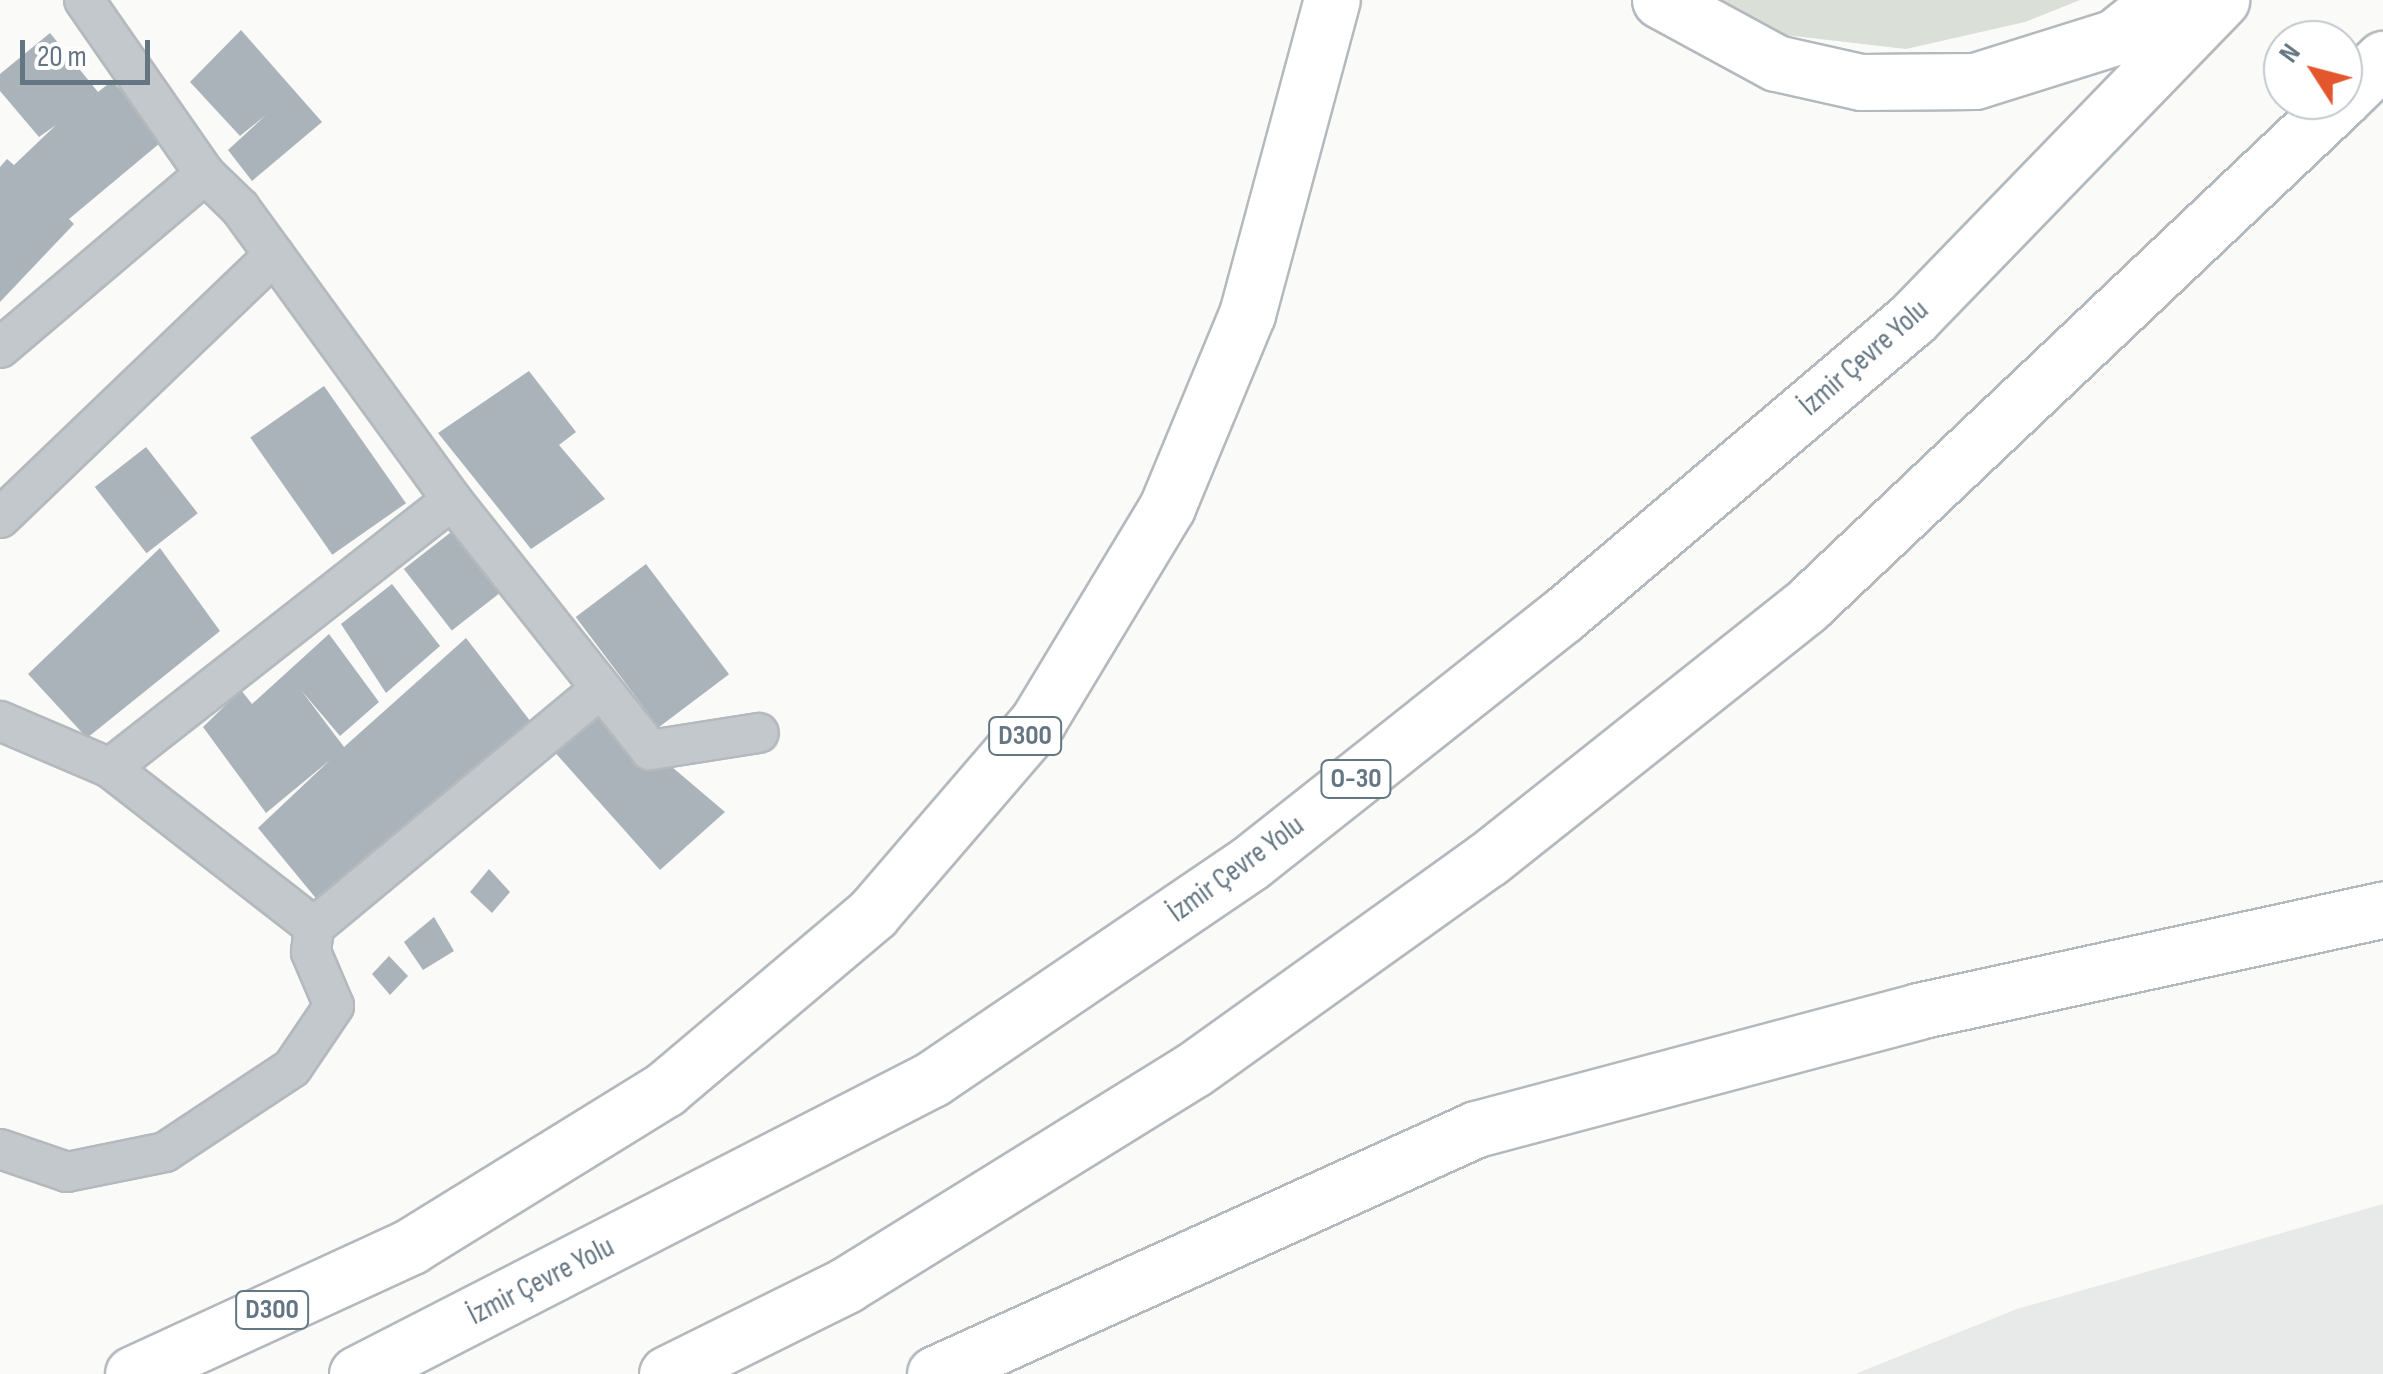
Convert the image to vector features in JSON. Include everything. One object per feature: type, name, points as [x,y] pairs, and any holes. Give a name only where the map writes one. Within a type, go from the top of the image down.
[{"type":"highway","name":"D300","points":[[133,1374],[411,1246],[666,1088],[873,912],[1038,721],[1167,508],[1248,314],[1332,0]]},
{"type":"highway","points":[[1660,0],[1776,63],[1860,82],[1975,81],[2115,37],[2160,0]]},
{"type":"highway","name":"İzmir Çevre Yolu","points":[[357,1374],[932,1079],[1250,863],[1563,616],[1913,318],[2221,0]]},
{"type":"highway","points":[[2363,79],[2383,59]]},
{"type":"highway","points":[[667,1374],[846,1285],[1193,1070],[1488,859],[1806,606],[2320,120]]},
{"type":"highway","points":[[935,1374],[1476,1129],[1918,1011],[2383,910]]},
{"type":"street","points":[[84,0],[205,174],[274,255],[452,500],[598,691],[650,750],[759,733]]},
{"type":"street","points":[[0,348],[205,174]]},
{"type":"street","points":[[0,518],[274,255]]},
{"type":"street","points":[[110,768],[452,500]]},
{"type":"street","points":[[0,1149],[67,1172],[164,1152],[292,1068],[334,1006],[311,952],[314,927],[598,691]]},
{"type":"street","points":[[0,721],[110,768],[314,927]]},
{"type":"shaded area","points":[[1711,0],[2080,0],[2025,22],[1906,49],[1785,35]]},
{"type":"shaded area","points":[[2383,1204],[2383,1374],[1855,1374],[2017,1309]]},
{"type":"building","points":[[241,30],[322,122],[252,181],[228,150],[266,115],[240,136],[190,82]]},
{"type":"building","points":[[50,33],[98,92],[112,81],[166,138],[69,219],[74,224],[0,302],[0,167],[7,159],[14,165],[56,125],[39,137],[0,91],[0,74]]},
{"type":"building","points":[[529,371],[576,432],[559,445],[605,499],[531,549],[438,433]]},
{"type":"building","points":[[324,386],[406,503],[332,555],[250,438]]},
{"type":"building","points":[[146,447],[198,513],[146,553],[95,487]]},
{"type":"building","points":[[455,529],[503,590],[452,630],[404,569]]},
{"type":"building","points":[[160,548],[220,631],[87,738],[28,674]]},
{"type":"building","points":[[646,564],[729,674],[659,727],[576,617]]},
{"type":"building","points":[[392,584],[440,646],[386,693],[341,624]]},
{"type":"building","points":[[329,634],[379,702],[340,736],[301,690],[344,747],[466,638],[534,726],[319,902],[258,828],[330,760],[266,813],[203,727],[241,690],[252,704]]},
{"type":"building","points":[[599,705],[725,812],[660,870],[551,748]]},
{"type":"building","points":[[489,869],[510,892],[492,913],[470,892]]},
{"type":"building","points":[[434,917],[454,951],[423,970],[404,942]]},
{"type":"building","points":[[389,956],[408,976],[390,995],[372,974]]}]
